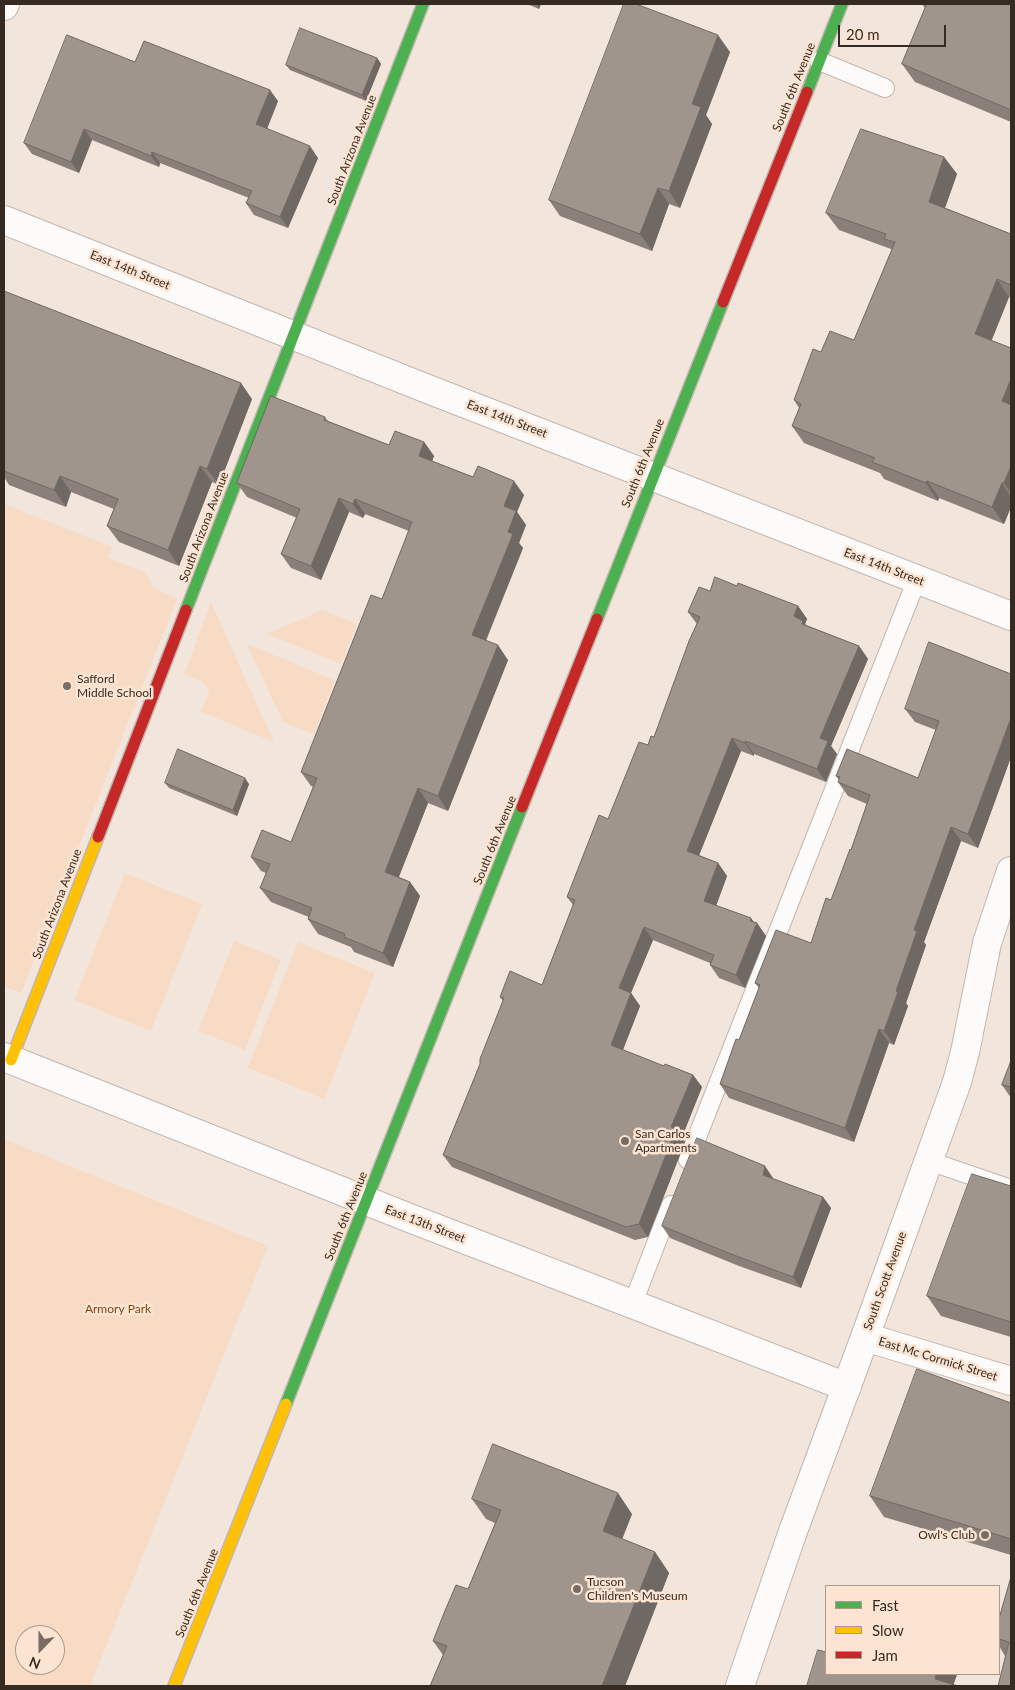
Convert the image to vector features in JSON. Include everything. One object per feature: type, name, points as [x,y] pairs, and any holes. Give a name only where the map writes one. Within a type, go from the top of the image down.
[{"type":"main road","name":"South Arizona Avenue","points":[[7,1058],[294,336],[423,4]]},
{"type":"main road","name":"South 6th Avenue","points":[[174,1686],[842,4]]},
{"type":"street","name":"East 14th Street","points":[[4,220],[294,336],[1011,616]]},
{"type":"street","name":"South Scott Avenue","points":[[740,1686],[792,1534],[866,1337],[961,1068],[987,943],[1011,871]]},
{"type":"street","name":"East 13th Street","points":[[7,1058],[367,1201],[847,1387]]},
{"type":"street","name":"East Mc Cormick Street","points":[[866,1337],[1011,1381]]},
{"type":"lane","points":[[819,61],[885,88]]},
{"type":"lane","points":[[633,1304],[917,579]]},
{"type":"lane","points":[[928,1161],[1011,1189]]},
{"type":"green space","points":[[4,504],[112,547],[108,558],[145,572],[154,588],[177,599],[21,993],[4,986]]},
{"type":"green space","points":[[211,602],[274,742],[201,712],[210,690],[199,680],[184,675]]},
{"type":"green space","points":[[322,610],[357,624],[341,664],[267,634]]},
{"type":"green space","points":[[247,644],[335,680],[314,734],[283,722]]},
{"type":"green space","points":[[125,873],[202,904],[151,1031],[74,1000]]},
{"type":"green space","points":[[234,941],[281,960],[245,1050],[198,1031]]},
{"type":"green space","points":[[298,942],[375,973],[324,1099],[248,1068]]},
{"type":"green space","name":"Armory Park","points":[[4,1139],[268,1246],[90,1686],[4,1686]]},
{"type":"building","points":[[624,4],[636,4],[718,35],[692,104],[701,107],[669,191],[658,188],[640,234],[549,200]]},
{"type":"building","points":[[927,4],[1011,4],[1011,110],[902,64]]},
{"type":"building","points":[[300,28],[377,58],[362,95],[286,65]]},
{"type":"building","points":[[67,35],[135,62],[144,41],[270,90],[256,124],[310,146],[280,217],[246,203],[252,191],[152,152],[151,156],[84,129],[71,162],[24,143]]},
{"type":"building","points":[[861,129],[944,157],[929,202],[1011,234],[1011,285],[997,279],[975,334],[1011,348],[1011,379],[1002,401],[1011,405],[1011,466],[992,507],[927,481],[926,483],[872,462],[875,458],[792,426],[801,404],[794,400],[813,349],[821,352],[830,331],[854,340],[895,242],[884,239],[886,234],[826,213]]},
{"type":"building","points":[[4,291],[241,383],[207,469],[200,466],[168,550],[107,526],[118,499],[60,476],[54,490],[4,471]]},
{"type":"building","points":[[271,396],[325,417],[324,420],[389,445],[395,431],[424,442],[419,456],[473,477],[478,466],[514,481],[504,506],[516,511],[508,532],[513,534],[472,635],[498,645],[438,796],[418,788],[385,872],[410,882],[383,953],[344,937],[345,934],[308,919],[312,908],[260,888],[270,864],[251,857],[262,830],[291,842],[317,778],[301,772],[371,595],[382,599],[412,522],[355,499],[353,504],[339,498],[311,566],[281,554],[300,509],[237,483]]},
{"type":"building","points":[[715,577],[737,586],[738,583],[798,606],[794,616],[803,621],[802,624],[859,646],[820,738],[828,741],[817,769],[745,741],[745,743],[732,738],[687,851],[718,863],[704,901],[751,918],[750,921],[757,923],[736,975],[710,965],[714,955],[644,927],[619,988],[631,993],[611,1045],[664,1066],[665,1064],[693,1075],[671,1127],[676,1129],[639,1224],[626,1227],[443,1155],[480,1064],[480,1059],[504,998],[500,997],[510,971],[542,985],[575,900],[567,897],[599,815],[608,819],[639,742],[648,745],[651,736],[654,737],[689,641],[700,617],[688,612],[699,587],[710,591]]},
{"type":"building","points":[[929,642],[1011,674],[1011,718],[968,834],[951,827],[914,930],[917,931],[896,991],[898,992],[884,1031],[879,1029],[845,1128],[720,1084],[736,1039],[739,1040],[760,985],[755,983],[776,930],[811,943],[826,898],[831,900],[851,850],[870,795],[838,782],[840,777],[836,776],[847,749],[918,778],[939,721],[905,709]]},
{"type":"building","points":[[178,749],[245,778],[233,810],[165,783]]},
{"type":"building","points":[[1011,1061],[1011,1087],[1002,1085]]},
{"type":"building","points":[[697,1138],[765,1166],[763,1175],[823,1197],[793,1277],[662,1226]]},
{"type":"building","points":[[972,1174],[1011,1186],[1011,1322],[927,1296]]},
{"type":"building","points":[[917,1369],[1011,1403],[1011,1539],[870,1496]]},
{"type":"building","name":"Tucson Children's Museum","points":[[493,1444],[618,1493],[603,1531],[655,1552],[602,1686],[430,1686],[447,1646],[433,1641],[444,1613],[456,1585],[468,1589],[501,1510],[472,1499]]},
{"type":"building","points":[[1011,1577],[1011,1686],[998,1686],[1009,1642],[1000,1639],[1000,1616]]},
{"type":"building","points":[[818,1650],[825,1652],[825,1675],[936,1675],[935,1679],[958,1686],[807,1686]]},
{"type":"traffic: fast","points":[[186,610],[423,4]]},
{"type":"traffic: fast","points":[[807,92],[842,4]]},
{"type":"traffic: fast","points":[[597,619],[723,302]]},
{"type":"traffic: fast","points":[[286,1404],[522,807]]},
{"type":"traffic: slow","points":[[11,1060],[98,837]]},
{"type":"traffic: slow","points":[[174,1686],[286,1404]]},
{"type":"traffic: jam","points":[[723,302],[807,92]]},
{"type":"traffic: jam","points":[[98,837],[186,610]]},
{"type":"traffic: jam","points":[[522,807],[597,619]]},
{"type":"place","name":"Safford Middle School","points":[[67,686]]},
{"type":"place","name":"San Carlos Apartments","points":[[625,1141]]},
{"type":"place","name":"Owl's Club","points":[[985,1535]]},
{"type":"place","name":"Tucson Children's Museum","points":[[577,1589]]}]
